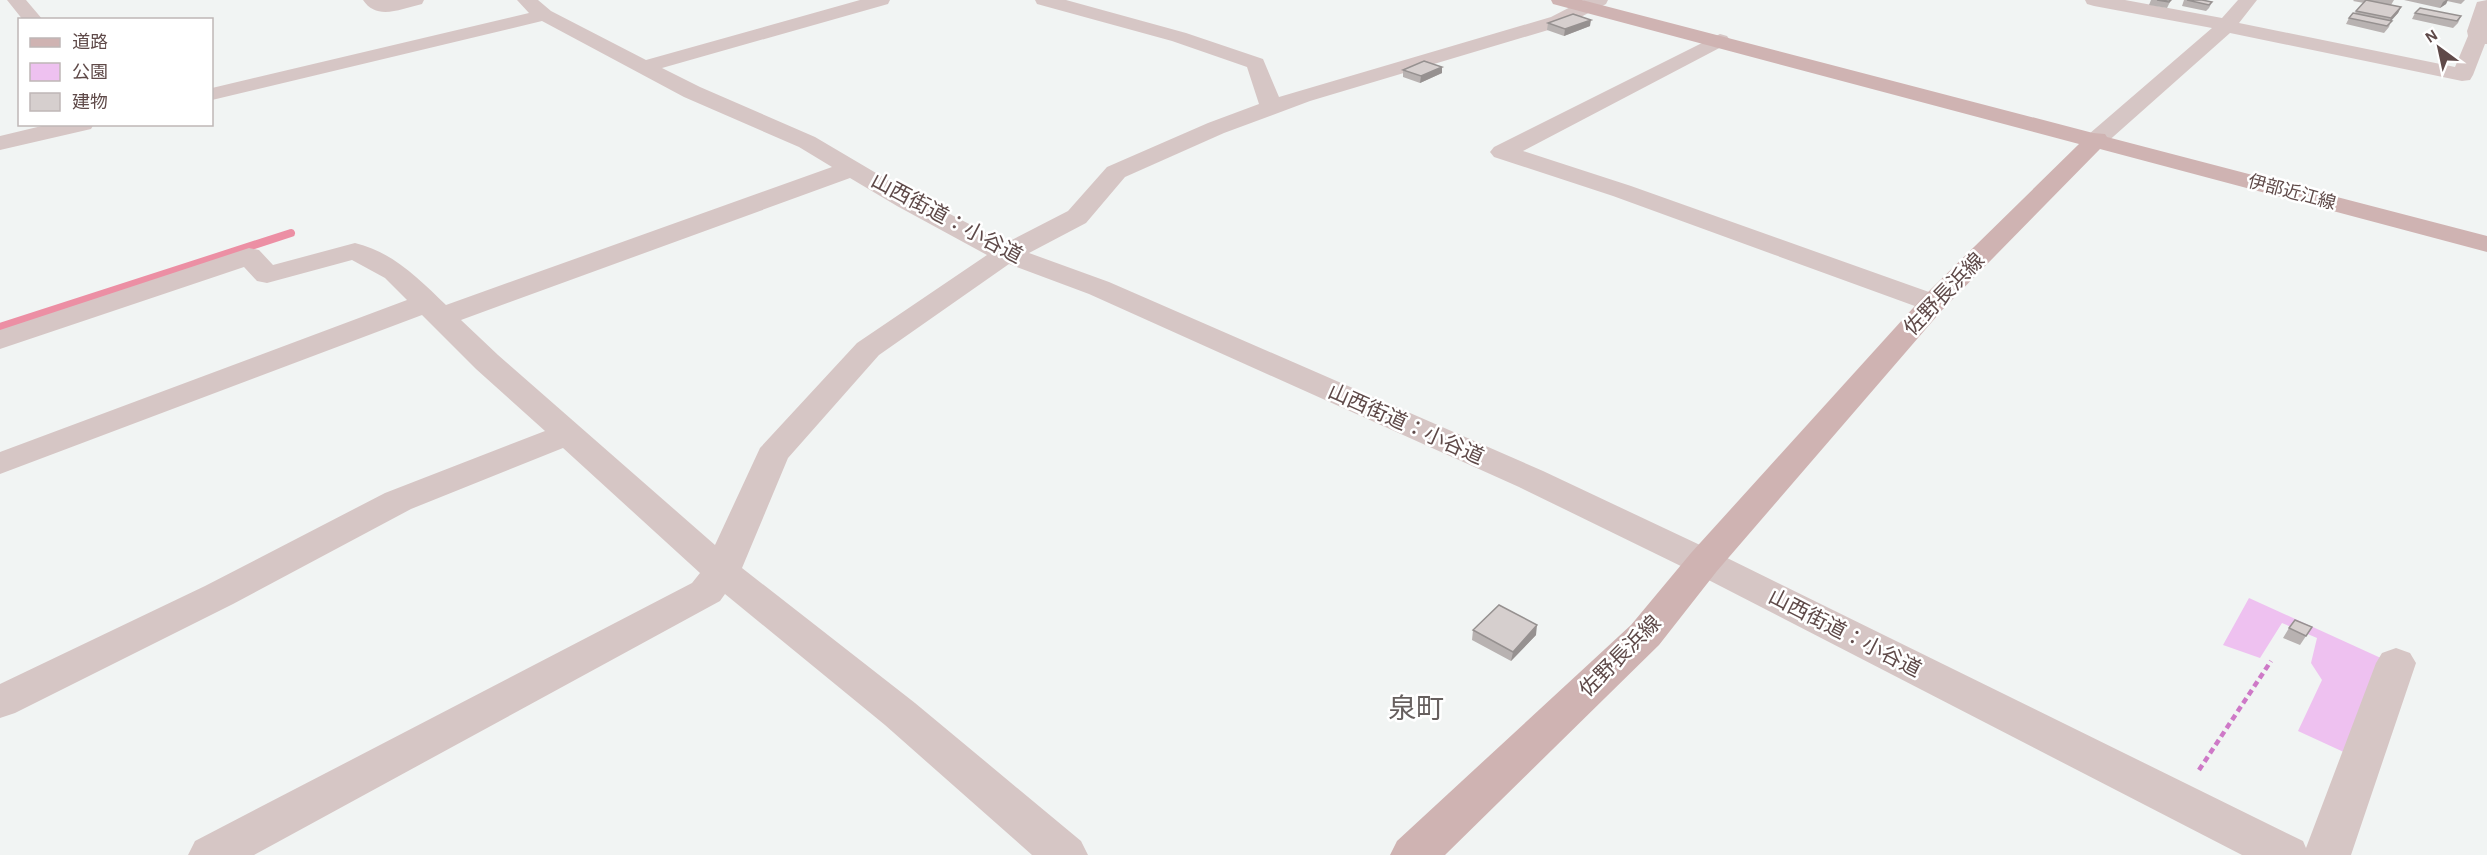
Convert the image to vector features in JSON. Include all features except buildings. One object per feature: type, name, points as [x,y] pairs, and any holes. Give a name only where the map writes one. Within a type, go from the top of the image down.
[{"type":"main road","points":[[1582,2],[2097,139]]},
{"type":"main road","name":"伊部近江線","points":[[2097,139],[2487,244]]},
{"type":"main road","name":"佐野長浜線","points":[[1414,855],[1645,635],[1704,562],[1934,303],[2097,139]]},
{"type":"street","points":[[16,0],[31,18]]},
{"type":"street","points":[[372,0],[381,8],[415,0]]},
{"type":"street","points":[[643,67],[881,0]]},
{"type":"street","points":[[1044,0],[1179,37],[1256,63],[1271,107]]},
{"type":"street","points":[[2094,0],[2227,25],[2462,75],[2482,37],[2479,23],[2487,2]]},
{"type":"street","points":[[2097,139],[2227,25],[2248,0]]},
{"type":"street","points":[[212,855],[706,592],[722,572],[772,455],[868,349],[1006,254],[1077,217],[1116,172],[1216,128],[1302,96],[1558,21],[1582,2]]},
{"type":"street","points":[[213,94],[535,8]]},
{"type":"street","name":"山西街道：小谷道","points":[[535,8],[692,92],[807,142],[906,201],[1006,254],[1099,288],[1532,479],[1704,562],[2286,855]]},
{"type":"street","points":[[1719,40],[1502,152],[1622,190],[1934,303]]},
{"type":"street","points":[[0,143],[74,126]]},
{"type":"street","points":[[0,464],[433,310],[854,168]]},
{"type":"street","points":[[0,339],[249,256],[267,275],[355,250],[395,272],[487,362],[722,572],[900,714],[1064,855]]},
{"type":"street","points":[[0,702],[219,595],[398,501],[567,434]]},
{"type":"street","points":[[2327,855],[2396,663]]},
{"type":"path","points":[[2179,800],[2271,661]]},
{"type":"green space","points":[[2249,598],[2383,659],[2348,754],[2298,731],[2322,680],[2311,663],[2317,638],[2282,623],[2260,658],[2223,645]]},
{"type":"waterway","points":[[0,327],[291,233]]},
{"type":"district","name":"泉町","points":[[1416,708]]}]
